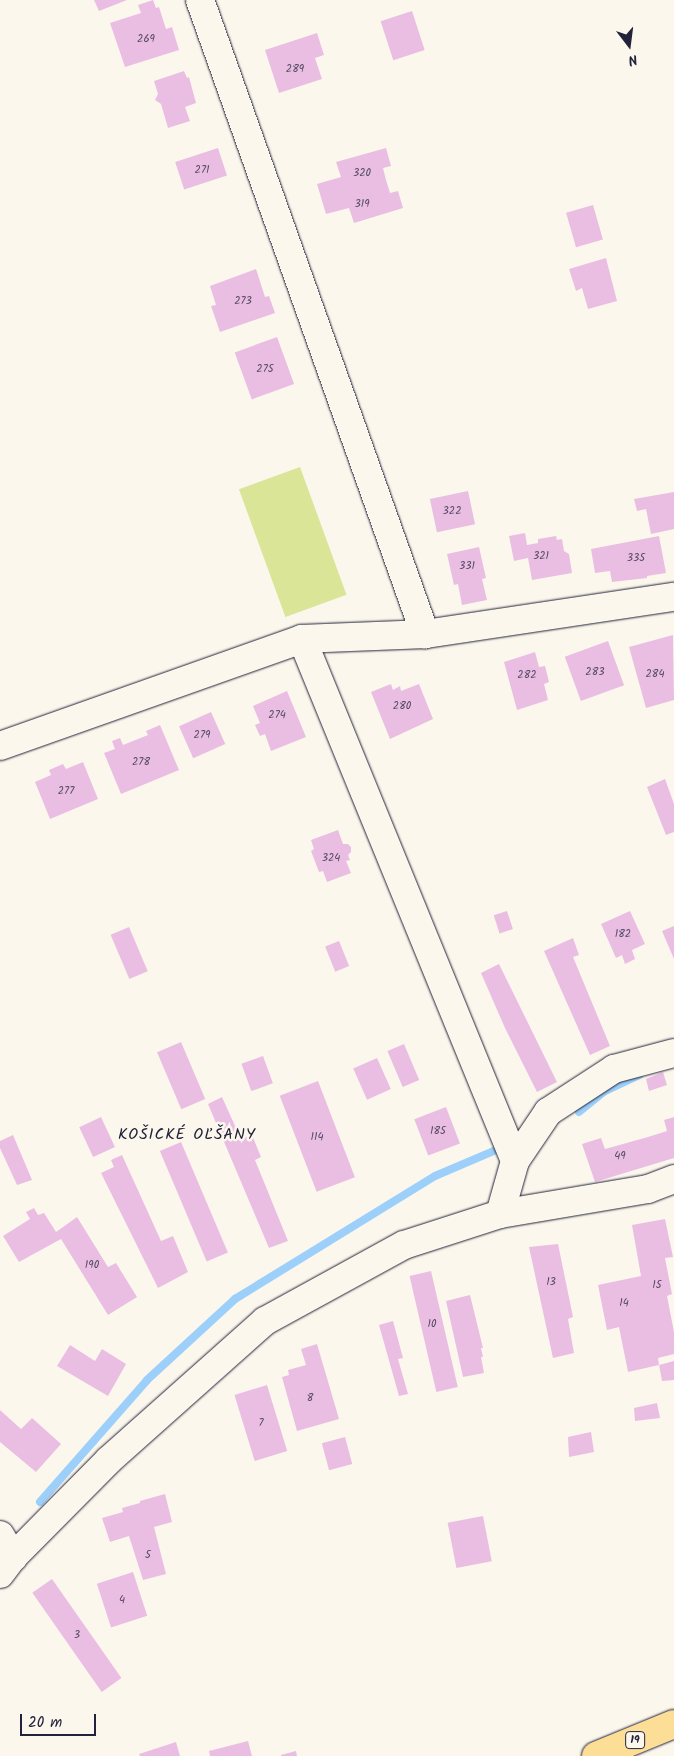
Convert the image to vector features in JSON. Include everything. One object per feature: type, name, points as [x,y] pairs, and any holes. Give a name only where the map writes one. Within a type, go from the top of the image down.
[{"type":"main road","name":"19","points":[[596,1756],[674,1724]]},
{"type":"street","points":[[200,0],[425,634]]},
{"type":"street","points":[[0,746],[302,639],[425,634],[674,598]]},
{"type":"street","points":[[302,639],[515,1161]]},
{"type":"street","points":[[500,1214],[515,1161],[548,1112],[614,1069],[674,1053]]},
{"type":"street","points":[[4,1555],[265,1321],[404,1245],[500,1214],[648,1189],[674,1179]]},
{"type":"green space","points":[[300,467],[347,595],[285,617],[239,489]]},
{"type":"building","points":[[94,0],[127,0],[99,11]]},
{"type":"building","points":[[153,0],[156,8],[159,7],[166,29],[172,27],[179,50],[125,67],[110,23],[141,13],[138,5]]},
{"type":"building","points":[[412,11],[425,50],[393,60],[381,21]]},
{"type":"building","points":[[317,33],[324,55],[315,58],[322,79],[279,93],[265,50]]},
{"type":"building","points":[[184,71],[187,78],[189,77],[196,103],[185,107],[190,121],[168,128],[161,104],[155,100],[158,94],[154,81]]},
{"type":"building","points":[[218,148],[227,176],[184,189],[175,162]]},
{"type":"building","points":[[386,148],[391,166],[383,168],[386,180],[390,193],[398,191],[403,208],[354,223],[349,208],[326,214],[317,184],[341,177],[336,162]]},
{"type":"building","points":[[593,205],[603,240],[576,247],[566,213]]},
{"type":"building","points":[[606,258],[617,301],[588,309],[582,288],[576,291],[569,269]]},
{"type":"building","points":[[256,269],[265,297],[269,296],[275,313],[220,332],[211,306],[216,305],[210,286]]},
{"type":"building","points":[[277,337],[294,384],[252,399],[235,352]]},
{"type":"building","points":[[468,491],[475,524],[437,532],[430,499]]},
{"type":"building","points":[[674,492],[674,529],[651,534],[646,509],[637,511],[634,499]]},
{"type":"building","points":[[525,533],[527,545],[538,543],[538,539],[556,536],[557,540],[562,539],[564,551],[569,554],[572,573],[532,580],[528,558],[514,561],[509,536]]},
{"type":"building","points":[[659,536],[666,573],[647,576],[647,578],[612,582],[610,571],[595,573],[591,549]]},
{"type":"building","points":[[479,547],[486,578],[482,579],[487,600],[462,605],[458,584],[454,585],[447,554]]},
{"type":"building","points":[[673,635],[674,700],[646,708],[629,647]]},
{"type":"building","points":[[608,641],[624,685],[581,701],[565,657]]},
{"type":"building","points":[[535,652],[539,667],[545,666],[549,682],[544,684],[548,700],[517,710],[504,662]]},
{"type":"building","points":[[391,684],[393,690],[400,686],[401,691],[419,684],[433,719],[390,739],[371,692]]},
{"type":"building","points":[[287,691],[306,737],[271,751],[265,734],[260,736],[255,725],[260,723],[253,706]]},
{"type":"building","points":[[211,712],[225,744],[193,758],[179,726]]},
{"type":"building","points":[[160,725],[179,770],[121,794],[104,753],[115,749],[112,741],[120,738],[123,745],[148,735],[146,731]]},
{"type":"building","points":[[83,762],[98,799],[50,819],[35,782],[51,775],[49,770],[63,764],[66,769]]},
{"type":"building","points":[[665,779],[674,804],[674,832],[666,835],[647,787]]},
{"type":"building","points":[[338,830],[343,844],[348,844],[351,847],[351,852],[348,855],[350,860],[346,861],[351,873],[327,882],[323,871],[319,872],[311,851],[314,849],[311,840]]},
{"type":"building","points":[[507,911],[513,929],[500,933],[494,915]]},
{"type":"building","points":[[630,911],[645,944],[632,950],[635,959],[625,964],[622,955],[616,958],[601,924]]},
{"type":"building","points":[[674,926],[674,959],[662,931]]},
{"type":"building","points":[[129,927],[148,971],[129,979],[111,935]]},
{"type":"building","points":[[573,938],[579,955],[573,957],[610,1046],[590,1055],[544,951]]},
{"type":"building","points":[[339,941],[349,966],[335,972],[325,947]]},
{"type":"building","points":[[499,964],[557,1082],[537,1092],[505,1028],[481,973]]},
{"type":"building","points":[[181,1042],[205,1099],[181,1109],[157,1052]]},
{"type":"building","points":[[404,1044],[419,1080],[403,1087],[387,1051]]},
{"type":"building","points":[[263,1056],[273,1083],[251,1091],[241,1064]]},
{"type":"building","points":[[377,1058],[391,1089],[367,1100],[353,1069]]},
{"type":"building","points":[[663,1072],[667,1085],[649,1091],[646,1079]]},
{"type":"building","points":[[318,1081],[355,1177],[317,1192],[280,1096]]},
{"type":"building","points":[[222,1097],[241,1139],[252,1135],[261,1157],[255,1160],[288,1241],[269,1248],[208,1104]]},
{"type":"building","points":[[446,1107],[460,1143],[428,1156],[414,1119]]},
{"type":"building","points":[[101,1117],[115,1147],[93,1157],[79,1127]]},
{"type":"building","points":[[674,1117],[674,1158],[595,1182],[582,1144],[601,1138],[605,1149],[648,1137],[667,1131],[664,1120]]},
{"type":"building","points":[[13,1135],[32,1180],[17,1185],[0,1148],[0,1141]]},
{"type":"building","points":[[181,1142],[228,1252],[207,1261],[160,1151]]},
{"type":"building","points":[[122,1155],[161,1241],[173,1236],[188,1272],[158,1288],[101,1173],[114,1167],[111,1160]]},
{"type":"building","points":[[34,1208],[38,1215],[44,1213],[56,1232],[77,1217],[108,1267],[116,1263],[137,1297],[108,1315],[61,1239],[19,1262],[3,1236],[30,1219],[26,1212]]},
{"type":"building","points":[[665,1219],[673,1257],[665,1258],[672,1294],[667,1296],[674,1332],[674,1354],[658,1358],[659,1365],[628,1372],[619,1327],[607,1330],[598,1285],[641,1276],[632,1225]]},
{"type":"building","points":[[558,1244],[573,1317],[568,1319],[574,1353],[553,1358],[529,1247]]},
{"type":"building","points":[[431,1271],[458,1387],[436,1392],[410,1276]]},
{"type":"building","points":[[470,1295],[483,1348],[481,1348],[483,1357],[481,1357],[484,1373],[463,1377],[446,1301]]},
{"type":"building","points":[[393,1321],[403,1358],[398,1359],[408,1394],[399,1396],[379,1325]]},
{"type":"building","points":[[317,1344],[339,1419],[297,1431],[282,1377],[289,1375],[288,1370],[306,1365],[301,1349]]},
{"type":"building","points":[[70,1345],[95,1361],[102,1349],[126,1364],[108,1396],[57,1366]]},
{"type":"building","points":[[674,1361],[674,1380],[662,1381],[659,1365]]},
{"type":"building","points":[[267,1385],[287,1451],[255,1461],[234,1395]]},
{"type":"building","points":[[657,1403],[660,1418],[635,1421],[634,1408]]},
{"type":"building","points":[[0,1410],[21,1429],[32,1418],[61,1444],[36,1472],[0,1442]]},
{"type":"building","points":[[591,1432],[594,1452],[569,1457],[568,1437]]},
{"type":"building","points":[[345,1437],[352,1464],[329,1470],[322,1443]]},
{"type":"building","points":[[165,1494],[172,1522],[154,1527],[166,1574],[143,1580],[129,1536],[110,1542],[102,1518],[123,1512],[122,1508],[140,1503],[140,1501]]},
{"type":"building","points":[[483,1516],[492,1561],[456,1568],[448,1523]]},
{"type":"building","points":[[133,1572],[147,1616],[111,1627],[97,1584]]},
{"type":"building","points":[[52,1579],[121,1678],[102,1692],[32,1593]]},
{"type":"building","points":[[248,1741],[252,1756],[210,1756],[209,1751]]},
{"type":"building","points":[[176,1742],[180,1756],[140,1756],[139,1754]]},
{"type":"building","points":[[296,1751],[297,1756],[281,1756],[281,1755]]},
{"type":"waterway","points":[[579,1112],[605,1091],[639,1075]]},
{"type":"waterway","points":[[40,1502],[147,1380],[235,1299],[435,1176],[496,1150]]},
{"type":"district","name":"KOŠICKÉ OĽŠANY","points":[[187,1135]]}]
